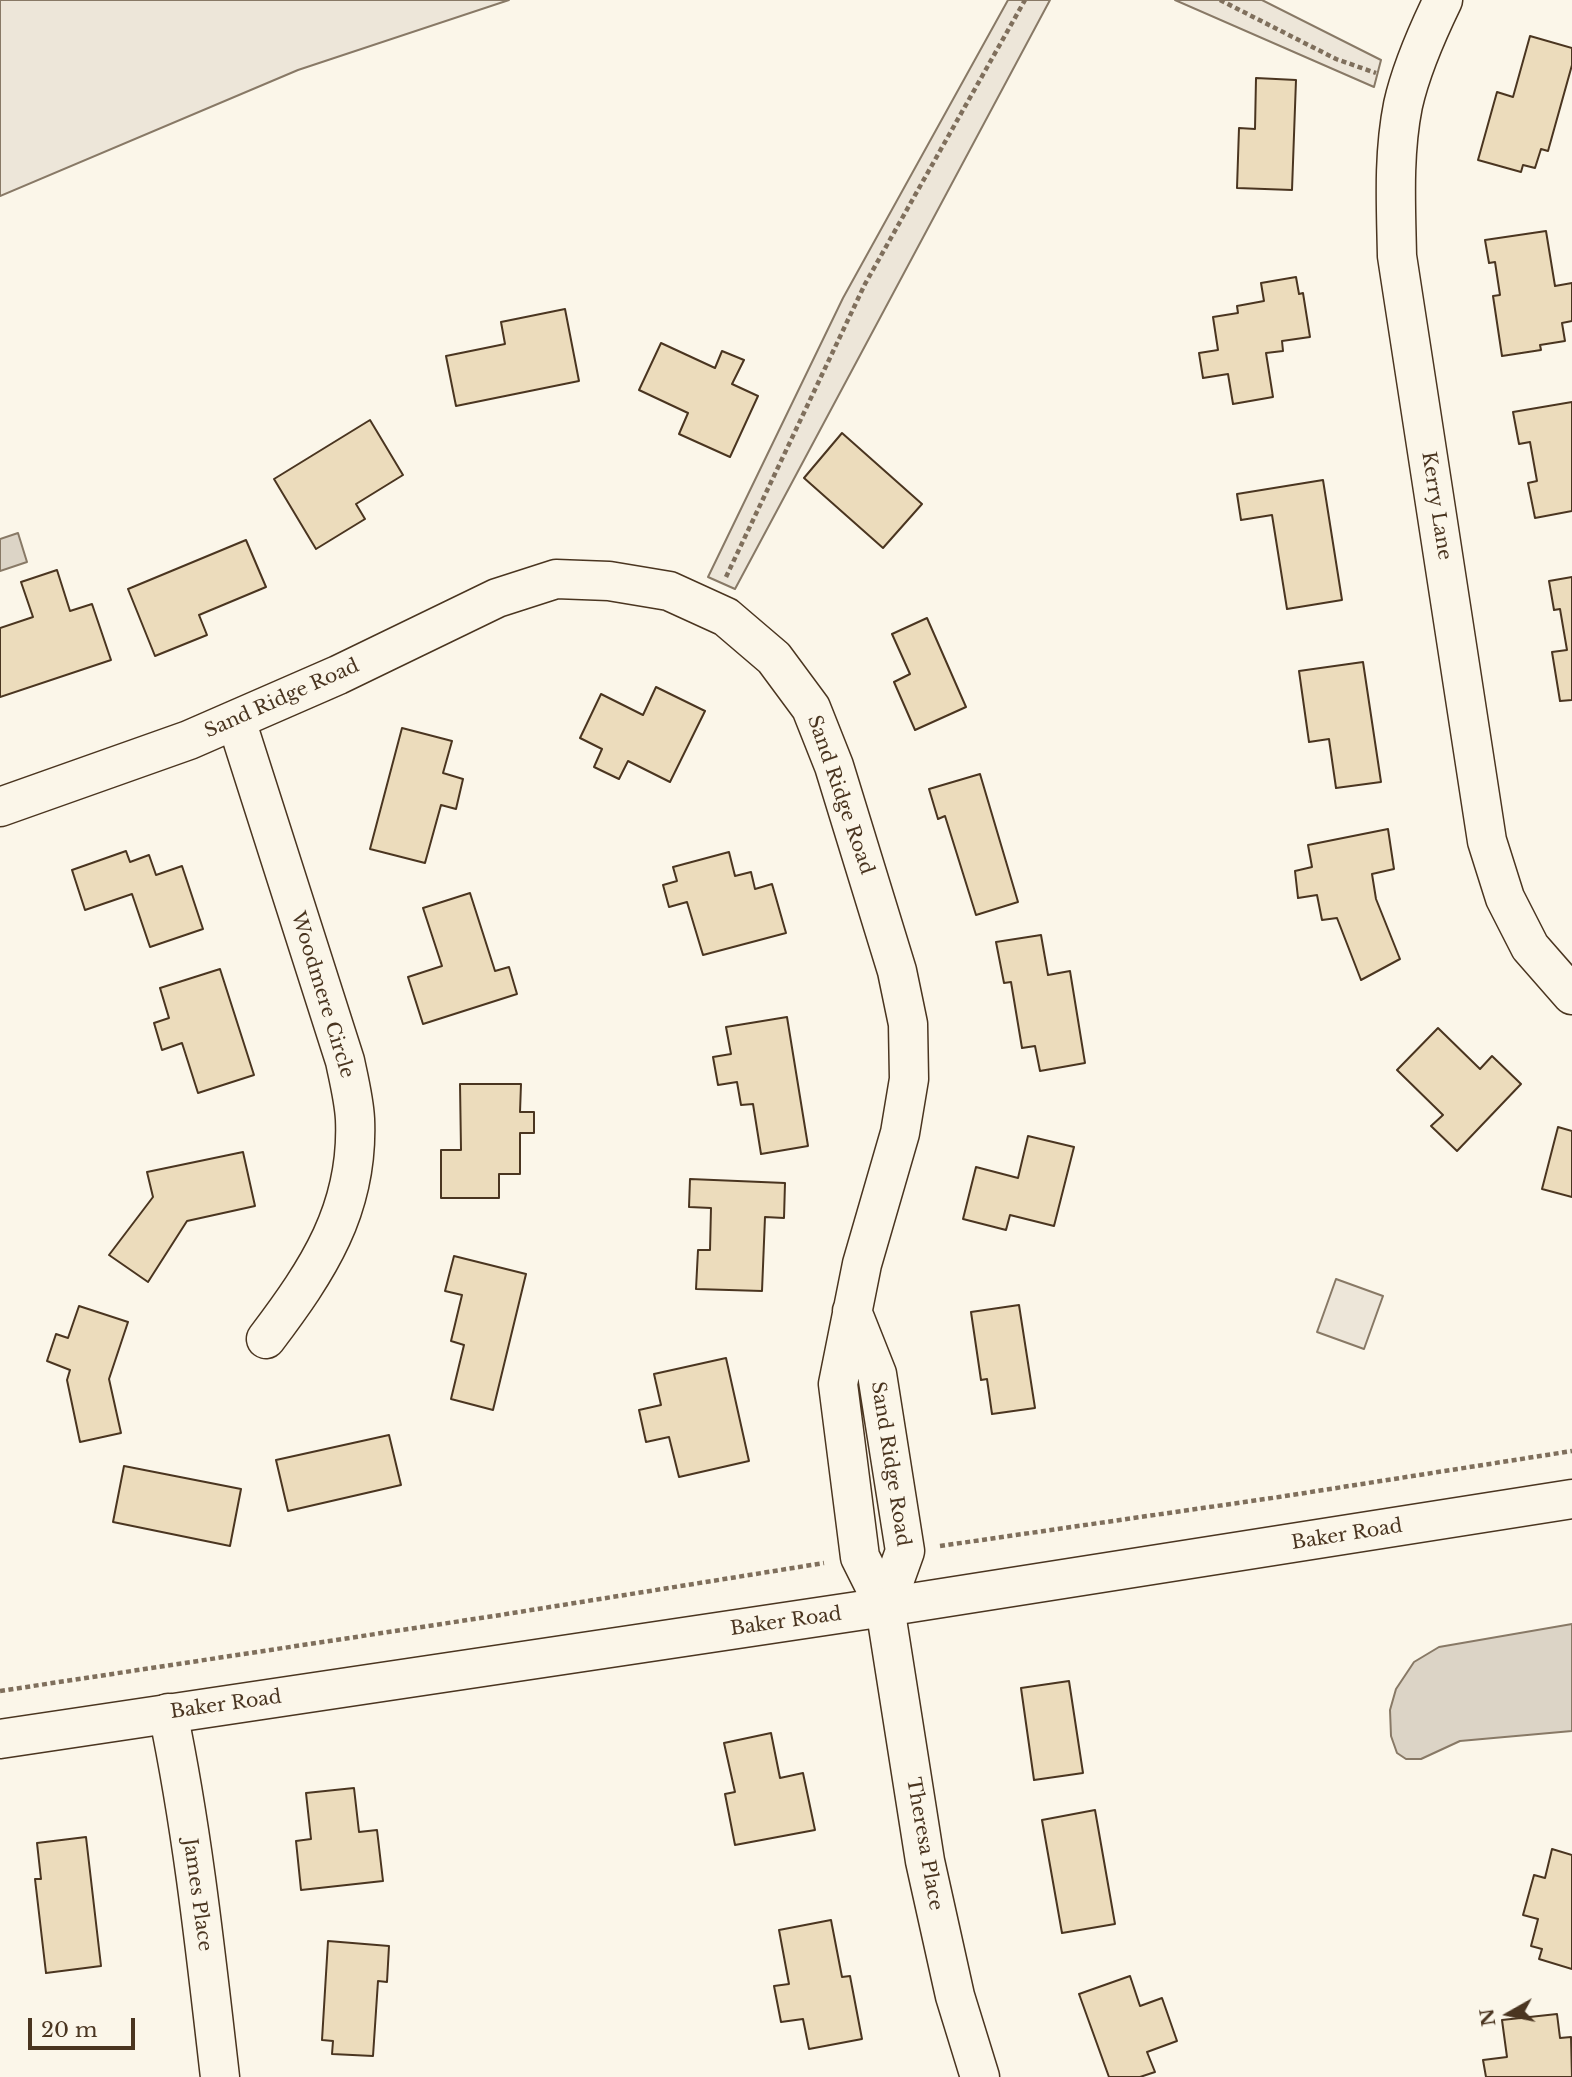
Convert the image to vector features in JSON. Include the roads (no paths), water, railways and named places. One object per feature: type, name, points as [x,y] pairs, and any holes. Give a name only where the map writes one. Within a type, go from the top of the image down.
[{"type":"street","name":"Kerry Lane","points":[[1443,0],[1429,27],[1403,111],[1395,177],[1397,256],[1487,841],[1505,898],[1530,947],[1572,995]]},
{"type":"street","name":"Sand Ridge Road","points":[[0,807],[177,745],[338,676],[497,598],[556,579],[608,581],[669,591],[726,617],[774,658],[811,708],[834,766],[897,971],[908,1024],[909,1079],[900,1133],[862,1264],[838,1384],[860,1557],[885,1607]]},
{"type":"street","name":"Woodmere Circle","points":[[236,720],[345,1060],[355,1118],[354,1163],[333,1238],[305,1287],[266,1339]]},
{"type":"street","name":"Sand Ridge Road","points":[[852,1311],[877,1374],[905,1551],[885,1607]]},
{"type":"street","name":"Baker Road","points":[[0,1739],[885,1607],[1572,1499]]},
{"type":"street","name":"Theresa Place","points":[[885,1607],[925,1861],[955,1996],[980,2077]]},
{"type":"street","name":"James Place","points":[[168,1713],[178,1762],[220,2077]]}]
